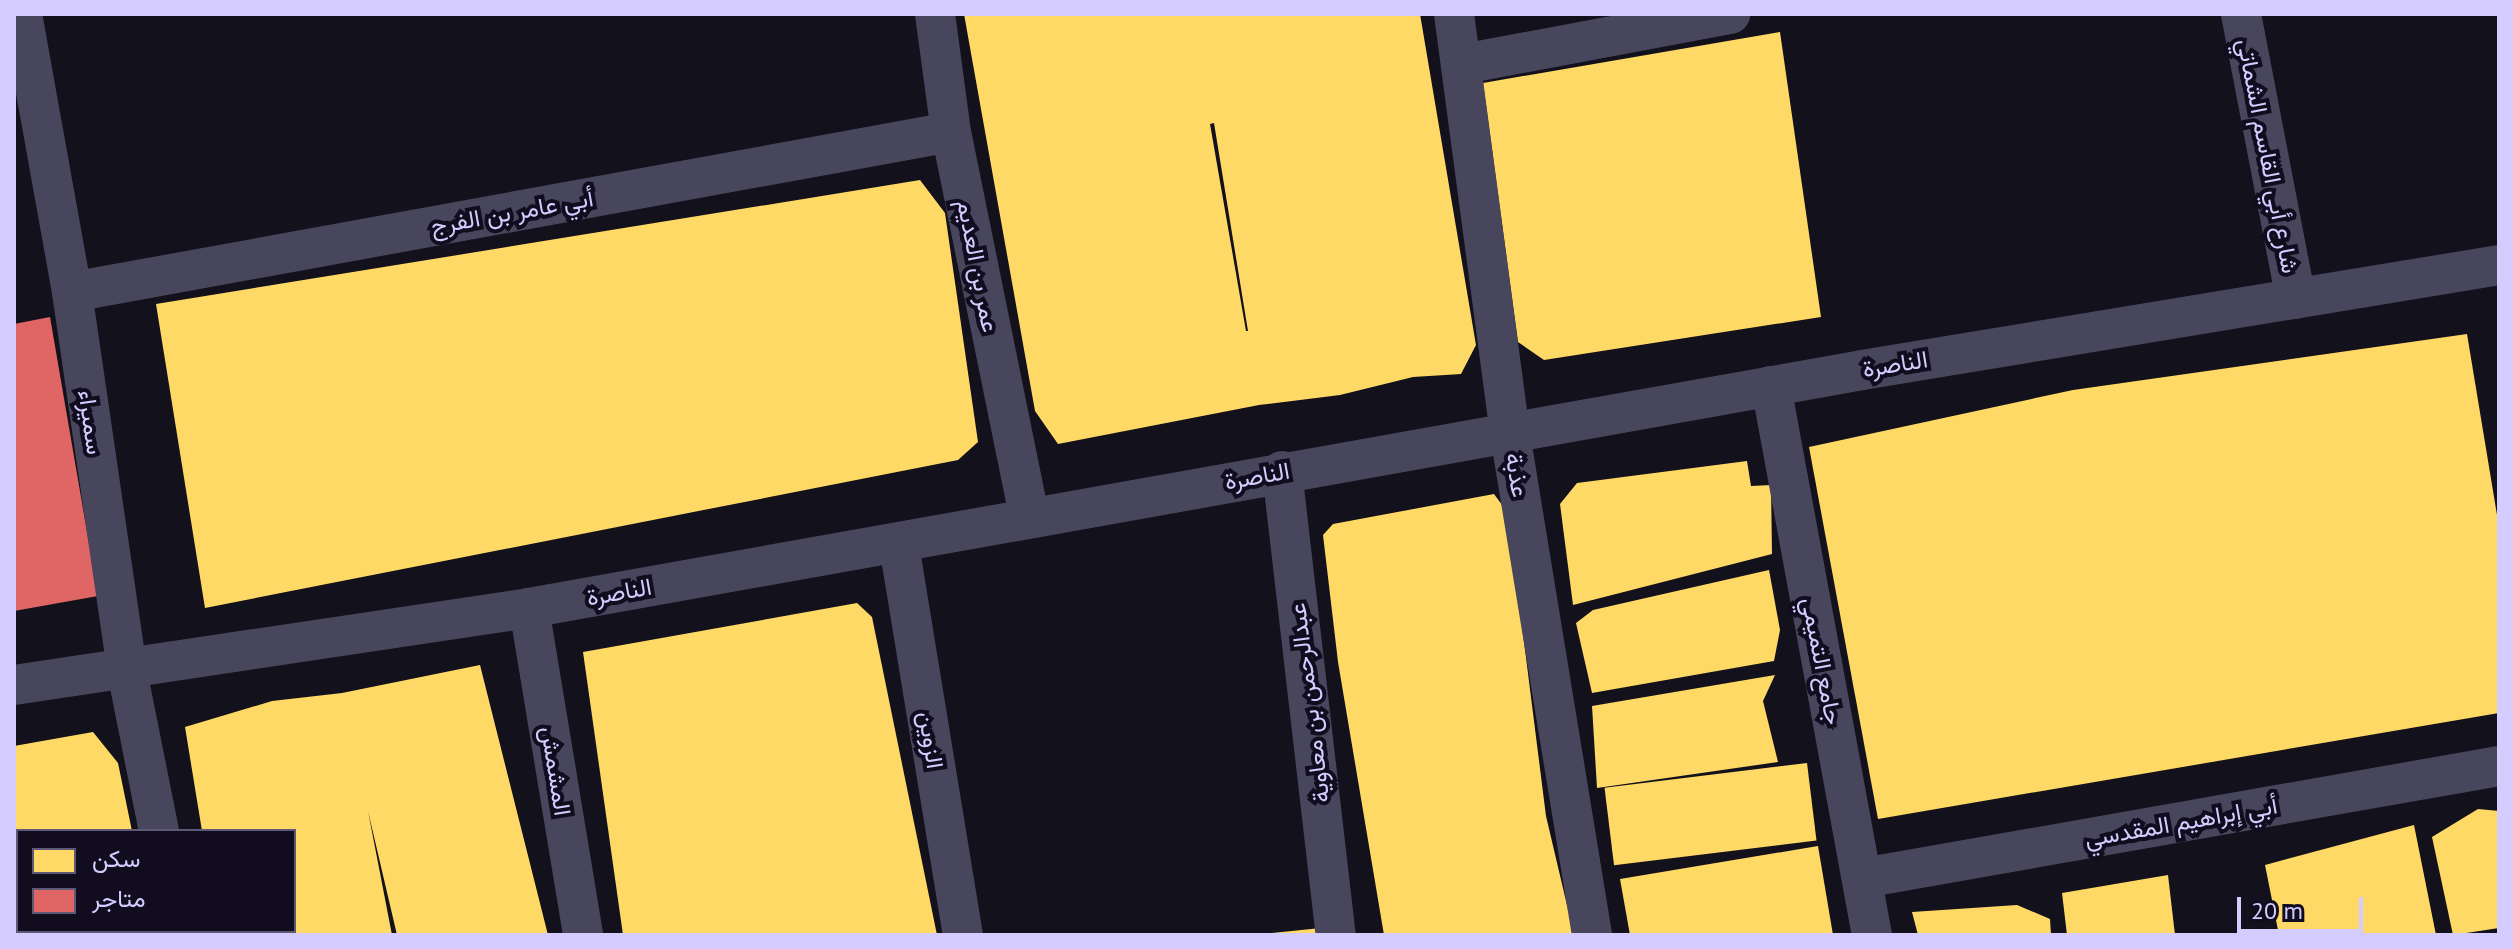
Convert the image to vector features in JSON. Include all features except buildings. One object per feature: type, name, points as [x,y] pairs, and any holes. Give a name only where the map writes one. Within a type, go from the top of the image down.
[{"type":"street","name":"سميراء","points":[[22,14],[72,292],[127,671],[159,829]]},
{"type":"street","name":"عمر بن العديم","points":[[935,14],[951,132],[1029,517]]},
{"type":"street","name":"عذبة","points":[[1454,14],[1510,434],[1592,935]]},
{"type":"street","points":[[1463,64],[1730,14]]},
{"type":"street","name":"شارع أبي القاسم الشماتي","points":[[2241,14],[2296,299]]},
{"type":"street","name":"أبي عامر بن الفرج","points":[[72,292],[951,132]]},
{"type":"street","name":"الناصرة","points":[[14,685],[127,671],[529,608],[899,545],[1029,517],[1282,471],[2499,265]]},
{"type":"street","name":"جامع التميمي","points":[[1771,386],[1872,935]]},
{"type":"street","name":"عبدالرحمن بن معاوية","points":[[1282,471],[1336,935]]},
{"type":"street","name":"الزوين","points":[[899,545],[963,935]]},
{"type":"street","name":"المشمش","points":[[529,608],[583,935]]},
{"type":"street","name":"أبي إبراهيم المقدسي","points":[[1863,878],[2499,766]]}]
